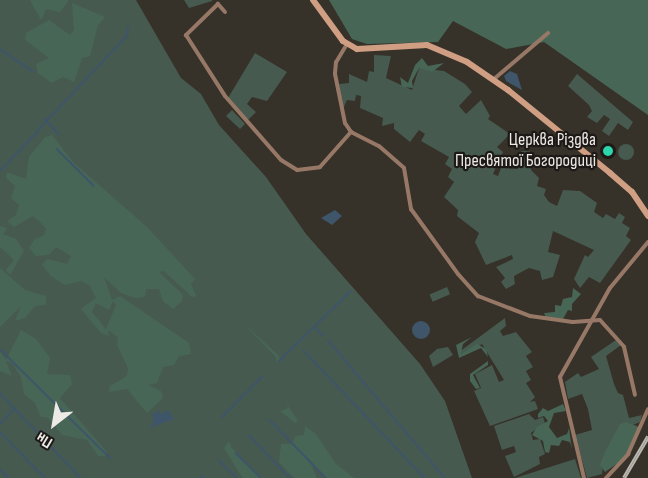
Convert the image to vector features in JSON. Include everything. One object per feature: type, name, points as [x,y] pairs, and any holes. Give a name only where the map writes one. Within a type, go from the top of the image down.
[{"type":"street","points":[[313,0],[347,44],[371,51],[435,46],[494,79],[624,185],[648,216]]},
{"type":"street","points":[[225,12],[218,4],[186,35],[220,89],[280,160],[302,170],[324,165],[351,132]]},
{"type":"street","points":[[494,79],[548,33]]},
{"type":"street","points":[[347,44],[336,62],[339,109],[351,132],[379,146],[404,168],[411,209],[478,296],[538,319],[573,322],[600,320],[624,347],[635,395]]},
{"type":"street","points":[[584,478],[560,376],[610,288],[648,242]]},
{"type":"street","points":[[606,478],[628,454],[648,409]]},
{"type":"green space","points":[[0,0],[136,0],[181,78],[201,94],[219,125],[266,177],[306,234],[420,364],[445,401],[472,478],[0,478]]},
{"type":"green space","points":[[30,0],[69,0],[60,12],[46,9],[41,20]]},
{"type":"green space","points":[[184,0],[212,0],[212,1],[189,8]]},
{"type":"green space","points":[[329,0],[648,0],[648,115],[544,42],[506,49],[453,21],[438,42],[367,44],[352,39]]},
{"type":"green space","points":[[72,3],[105,17],[98,25],[90,56],[82,58],[74,82],[63,77],[52,83],[38,73],[36,64],[49,58],[25,40],[26,33],[49,20],[70,35],[74,30]]},
{"type":"green space","points":[[255,53],[287,72],[267,101],[252,97],[247,104],[256,112],[248,120],[228,98]]},
{"type":"green space","points":[[374,55],[391,56],[386,78],[412,90],[419,68],[444,71],[465,84],[472,92],[459,106],[466,114],[481,100],[490,116],[488,119],[510,134],[497,147],[503,152],[493,174],[498,176],[501,168],[518,169],[521,151],[530,151],[531,170],[539,178],[537,186],[546,189],[544,195],[549,202],[557,206],[563,190],[580,191],[597,203],[594,212],[603,218],[606,214],[615,219],[619,213],[625,217],[622,223],[630,228],[626,236],[631,240],[600,283],[589,277],[580,288],[574,279],[585,255],[588,257],[594,250],[553,231],[548,252],[560,255],[553,277],[542,280],[540,271],[529,268],[514,276],[515,284],[506,289],[501,282],[505,278],[496,267],[513,259],[512,255],[486,265],[475,242],[479,233],[457,216],[458,210],[444,197],[454,182],[448,177],[452,169],[445,164],[449,157],[421,141],[425,134],[419,130],[410,142],[394,129],[394,123],[382,126],[383,118],[360,108],[361,96],[356,95],[355,101],[347,100],[343,109],[339,84],[349,83],[349,74],[367,82],[369,71],[374,72]]},
{"type":"green space","points":[[422,58],[428,66],[444,63],[432,72],[419,68],[412,81],[413,88],[402,87],[400,77],[408,83],[415,65]]},
{"type":"green space","points":[[577,74],[633,122],[628,130],[618,123],[609,136],[602,131],[610,119],[604,115],[597,123],[587,117],[592,111],[589,105],[568,86]]},
{"type":"green space","points":[[232,110],[245,124],[240,129],[226,116]]},
{"type":"green space","points":[[52,135],[74,163],[147,227],[195,279],[191,284],[196,296],[192,297],[164,271],[159,272],[183,295],[182,301],[173,309],[163,301],[159,289],[146,289],[145,297],[136,298],[121,293],[104,277],[112,300],[120,296],[189,343],[191,354],[179,356],[174,365],[163,367],[157,383],[148,385],[161,391],[163,398],[147,413],[127,389],[109,392],[110,386],[127,376],[128,368],[117,345],[118,337],[108,330],[109,336],[101,333],[81,309],[96,298],[90,286],[81,281],[65,285],[51,276],[42,265],[47,259],[67,264],[71,256],[56,247],[49,255],[36,256],[29,248],[34,240],[44,235],[46,229],[33,216],[14,227],[7,221],[16,215],[19,205],[11,198],[15,186],[6,178],[7,172],[26,179],[29,157],[45,137]],"holes":[[[113,301],[116,305],[106,329],[92,312],[96,303],[109,310]]]},
{"type":"green space","points":[[626,144],[634,152],[626,160],[618,152]]},
{"type":"green space","points":[[0,226],[7,228],[3,234],[16,239],[24,251],[10,275],[6,270],[14,260],[0,247]]},
{"type":"green space","points":[[0,268],[25,290],[46,296],[46,305],[35,306],[25,318],[15,321],[21,306],[0,327]]},
{"type":"green space","points":[[447,287],[450,294],[433,302],[430,294]]},
{"type":"green space","points":[[573,288],[581,294],[572,304],[572,311],[568,310],[563,319],[546,318],[544,313],[555,312],[555,305],[561,306],[563,299],[572,297]]},
{"type":"green space","points":[[505,318],[506,326],[500,331],[503,336],[516,332],[532,352],[526,356],[533,367],[526,371],[531,380],[526,383],[535,397],[530,402],[535,401],[538,409],[490,426],[474,391],[481,388],[475,374],[492,365],[499,382],[504,380],[482,344],[462,356],[459,352]]},
{"type":"green space","points":[[242,322],[276,353],[280,358],[277,363],[276,357]]},
{"type":"green space","points":[[21,330],[36,339],[50,358],[47,374],[70,375],[72,384],[60,398],[107,452],[105,456],[98,456],[87,440],[62,435],[47,417],[41,417],[35,403],[24,394],[21,377],[12,363],[6,361],[12,376],[0,371],[0,351],[6,360]]},
{"type":"green space","points":[[472,337],[463,344],[461,354],[477,344],[486,349],[488,357],[481,348],[459,358],[456,345]]},
{"type":"green space","points":[[616,340],[621,345],[606,356],[614,384],[618,393],[623,395],[629,418],[642,415],[640,422],[621,430],[613,441],[604,455],[602,474],[587,478],[575,435],[592,430],[588,409],[582,394],[568,399],[565,382],[578,373],[581,377],[599,369],[591,357]]},
{"type":"green space","points":[[448,347],[453,355],[433,367],[429,356],[437,349]]},
{"type":"green space","points":[[488,361],[488,365],[473,375],[480,388],[476,389],[470,381],[470,374]]},
{"type":"green space","points":[[286,403],[298,421],[295,423],[280,411],[288,408]]},
{"type":"green space","points":[[563,404],[566,411],[554,413],[549,427],[557,438],[567,434],[569,428],[572,449],[570,442],[562,440],[559,446],[551,445],[549,453],[545,452],[543,441],[532,435],[537,427],[548,421],[544,416],[538,418],[538,414],[543,408],[548,411]]},
{"type":"green space","points":[[529,414],[535,420],[543,417],[545,423],[531,433],[533,440],[540,439],[545,454],[539,457],[540,464],[514,477],[505,456],[516,452],[514,446],[502,450],[494,426]]},
{"type":"green space","points":[[626,422],[639,427],[624,459],[605,472],[600,465],[605,452],[620,424]]},
{"type":"green space","points":[[305,426],[316,434],[336,464],[354,478],[326,478],[311,465],[317,478],[295,478],[288,472],[279,462],[281,444],[291,444],[296,436],[304,435]]},
{"type":"green space","points":[[229,441],[231,447],[261,478],[243,478],[224,448]]},
{"type":"green space","points":[[575,459],[581,478],[515,478]]},
{"type":"water","points":[[510,71],[517,74],[522,90],[506,81],[504,76]]},
{"type":"water","points":[[335,210],[342,216],[332,225],[321,218]]},
{"type":"water","points":[[421,321],[429,326],[430,330],[425,338],[421,339],[413,334],[412,330],[417,322]]},
{"type":"water","points":[[160,410],[159,415],[168,410],[174,419],[149,428],[154,422],[152,414]]},
{"type":"waterway","points":[[40,128],[127,36],[128,27]]},
{"type":"waterway","points":[[0,49],[33,71]]},
{"type":"waterway","points":[[45,119],[59,134]]},
{"type":"waterway","points":[[0,171],[39,130]]},
{"type":"waterway","points":[[57,149],[94,186]]},
{"type":"waterway","points":[[279,361],[350,292]]},
{"type":"waterway","points":[[316,328],[323,335]]},
{"type":"waterway","points":[[328,340],[445,478]]},
{"type":"waterway","points":[[0,349],[110,458]]},
{"type":"waterway","points":[[304,351],[425,478]]},
{"type":"waterway","points":[[222,417],[262,377]]},
{"type":"waterway","points":[[0,393],[81,478]]},
{"type":"waterway","points":[[0,424],[14,409]]},
{"type":"waterway","points":[[270,420],[326,478]]},
{"type":"waterway","points":[[0,432],[45,478]]},
{"type":"waterway","points":[[249,435],[290,478]]},
{"type":"waterway","points":[[236,453],[261,478]]},
{"type":"waterway","points":[[219,460],[237,478]]},
{"type":"waterway","points":[[0,469],[9,478]]},
{"type":"railway","points":[[624,478],[648,437]]},
{"type":"place","name":"Церква Різдва Пресвятої Богородиці","points":[[608,151]]}]
